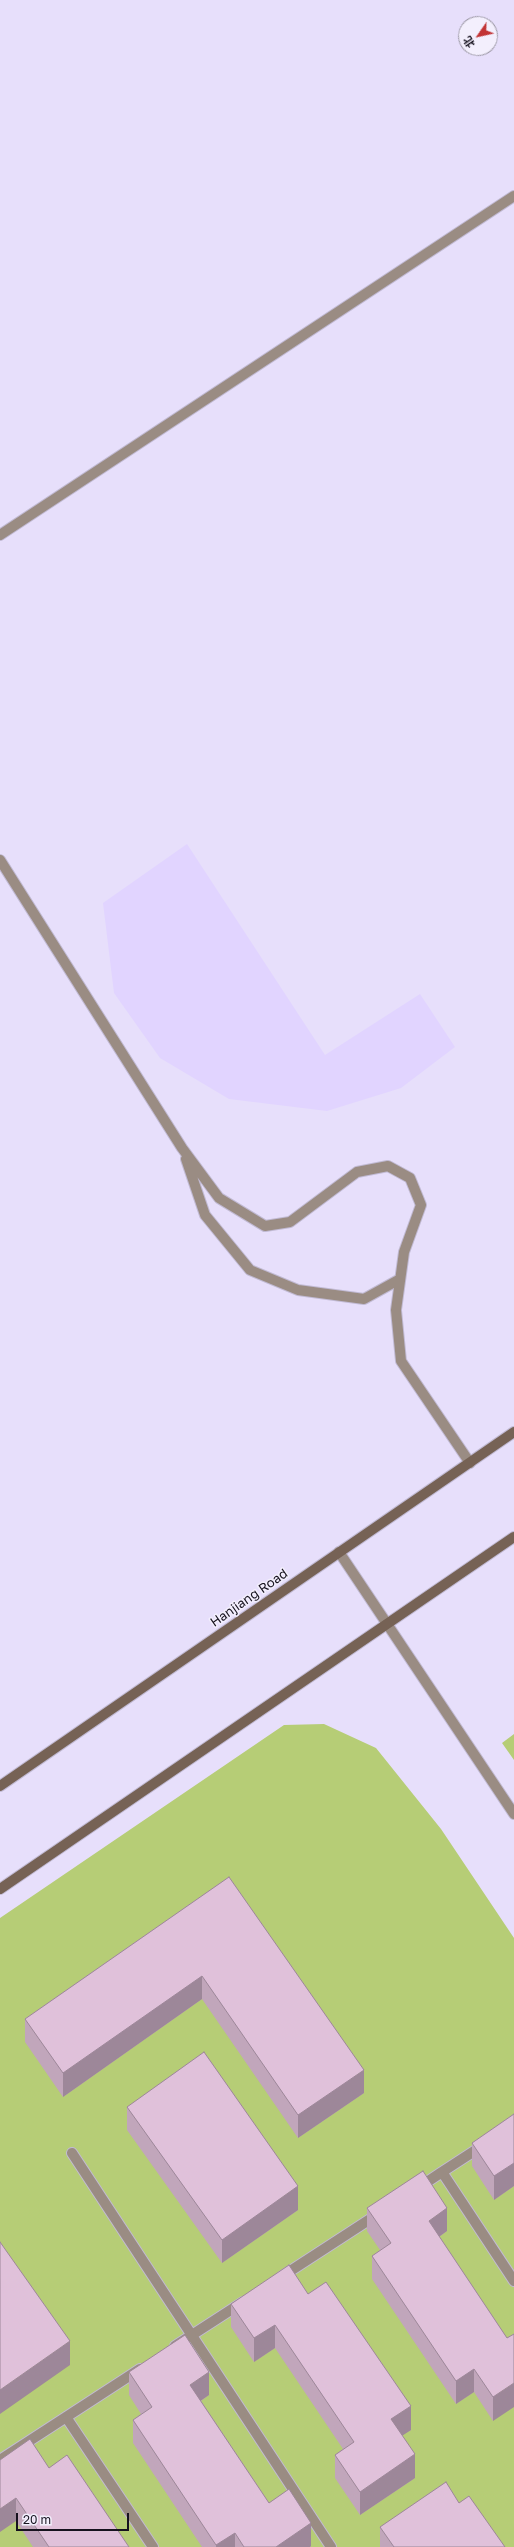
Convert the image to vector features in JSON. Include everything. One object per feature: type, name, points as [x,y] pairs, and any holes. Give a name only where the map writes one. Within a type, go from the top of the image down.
[{"type":"main road","name":"Hanjiang Road","points":[[0,1786],[514,1432]]},
{"type":"main road","points":[[0,1889],[514,1537]]},
{"type":"street","points":[[0,535],[514,196]]},
{"type":"street","points":[[0,860],[182,1148],[219,1198],[265,1226],[290,1222],[357,1172],[388,1166],[410,1178],[421,1205],[404,1252],[400,1278],[396,1310],[401,1361],[470,1463]]},
{"type":"street","points":[[182,1148],[205,1215],[250,1270],[298,1290],[364,1299],[400,1278]]},
{"type":"street","points":[[339,1552],[514,1814]]},
{"type":"street","points":[[409,2194],[494,2138]]},
{"type":"street","points":[[72,2153],[330,2547]]},
{"type":"street","points":[[442,2172],[514,2281]]},
{"type":"street","points":[[270,2284],[389,2207]]},
{"type":"street","points":[[165,2353],[251,2297]]},
{"type":"street","points":[[0,2460],[152,2361]]},
{"type":"street","points":[[66,2417],[153,2547]]},
{"type":"shaded area","points":[[187,844],[325,1055],[420,994],[455,1047],[401,1088],[327,1111],[229,1099],[160,1058],[114,993],[103,903]]},
{"type":"green space","points":[[324,1724],[376,1748],[441,1829],[514,1938],[514,2547],[0,2547],[0,1918],[284,1725]]},
{"type":"green space","points":[[514,1734],[514,1760],[502,1743]]},
{"type":"building","points":[[229,1877],[364,2070],[298,2115],[202,1976],[63,2073],[25,2019]]},
{"type":"building","points":[[204,2052],[298,2186],[222,2240],[127,2107]]},
{"type":"building","points":[[514,2114],[514,2163],[494,2176],[472,2143]]},
{"type":"building","points":[[423,2171],[447,2208],[429,2221],[507,2338],[514,2334],[514,2383],[493,2397],[474,2369],[456,2381],[372,2256],[391,2243],[367,2208]]},
{"type":"building","points":[[0,2242],[70,2341],[0,2390]]},
{"type":"building","points":[[289,2265],[308,2294],[326,2282],[411,2406],[391,2419],[415,2454],[360,2492],[335,2455],[354,2442],[275,2325],[254,2338],[231,2304]]},
{"type":"building","points":[[185,2335],[209,2372],[190,2385],[269,2503],[289,2489],[311,2523],[276,2547],[244,2547],[235,2533],[216,2545],[133,2420],[152,2407],[129,2372]]},
{"type":"building","points":[[30,2439],[49,2468],[67,2455],[129,2547],[49,2547],[16,2498],[0,2509],[0,2460]]},
{"type":"building","points":[[446,2482],[459,2503],[469,2496],[505,2547],[394,2547],[380,2527]]}]
